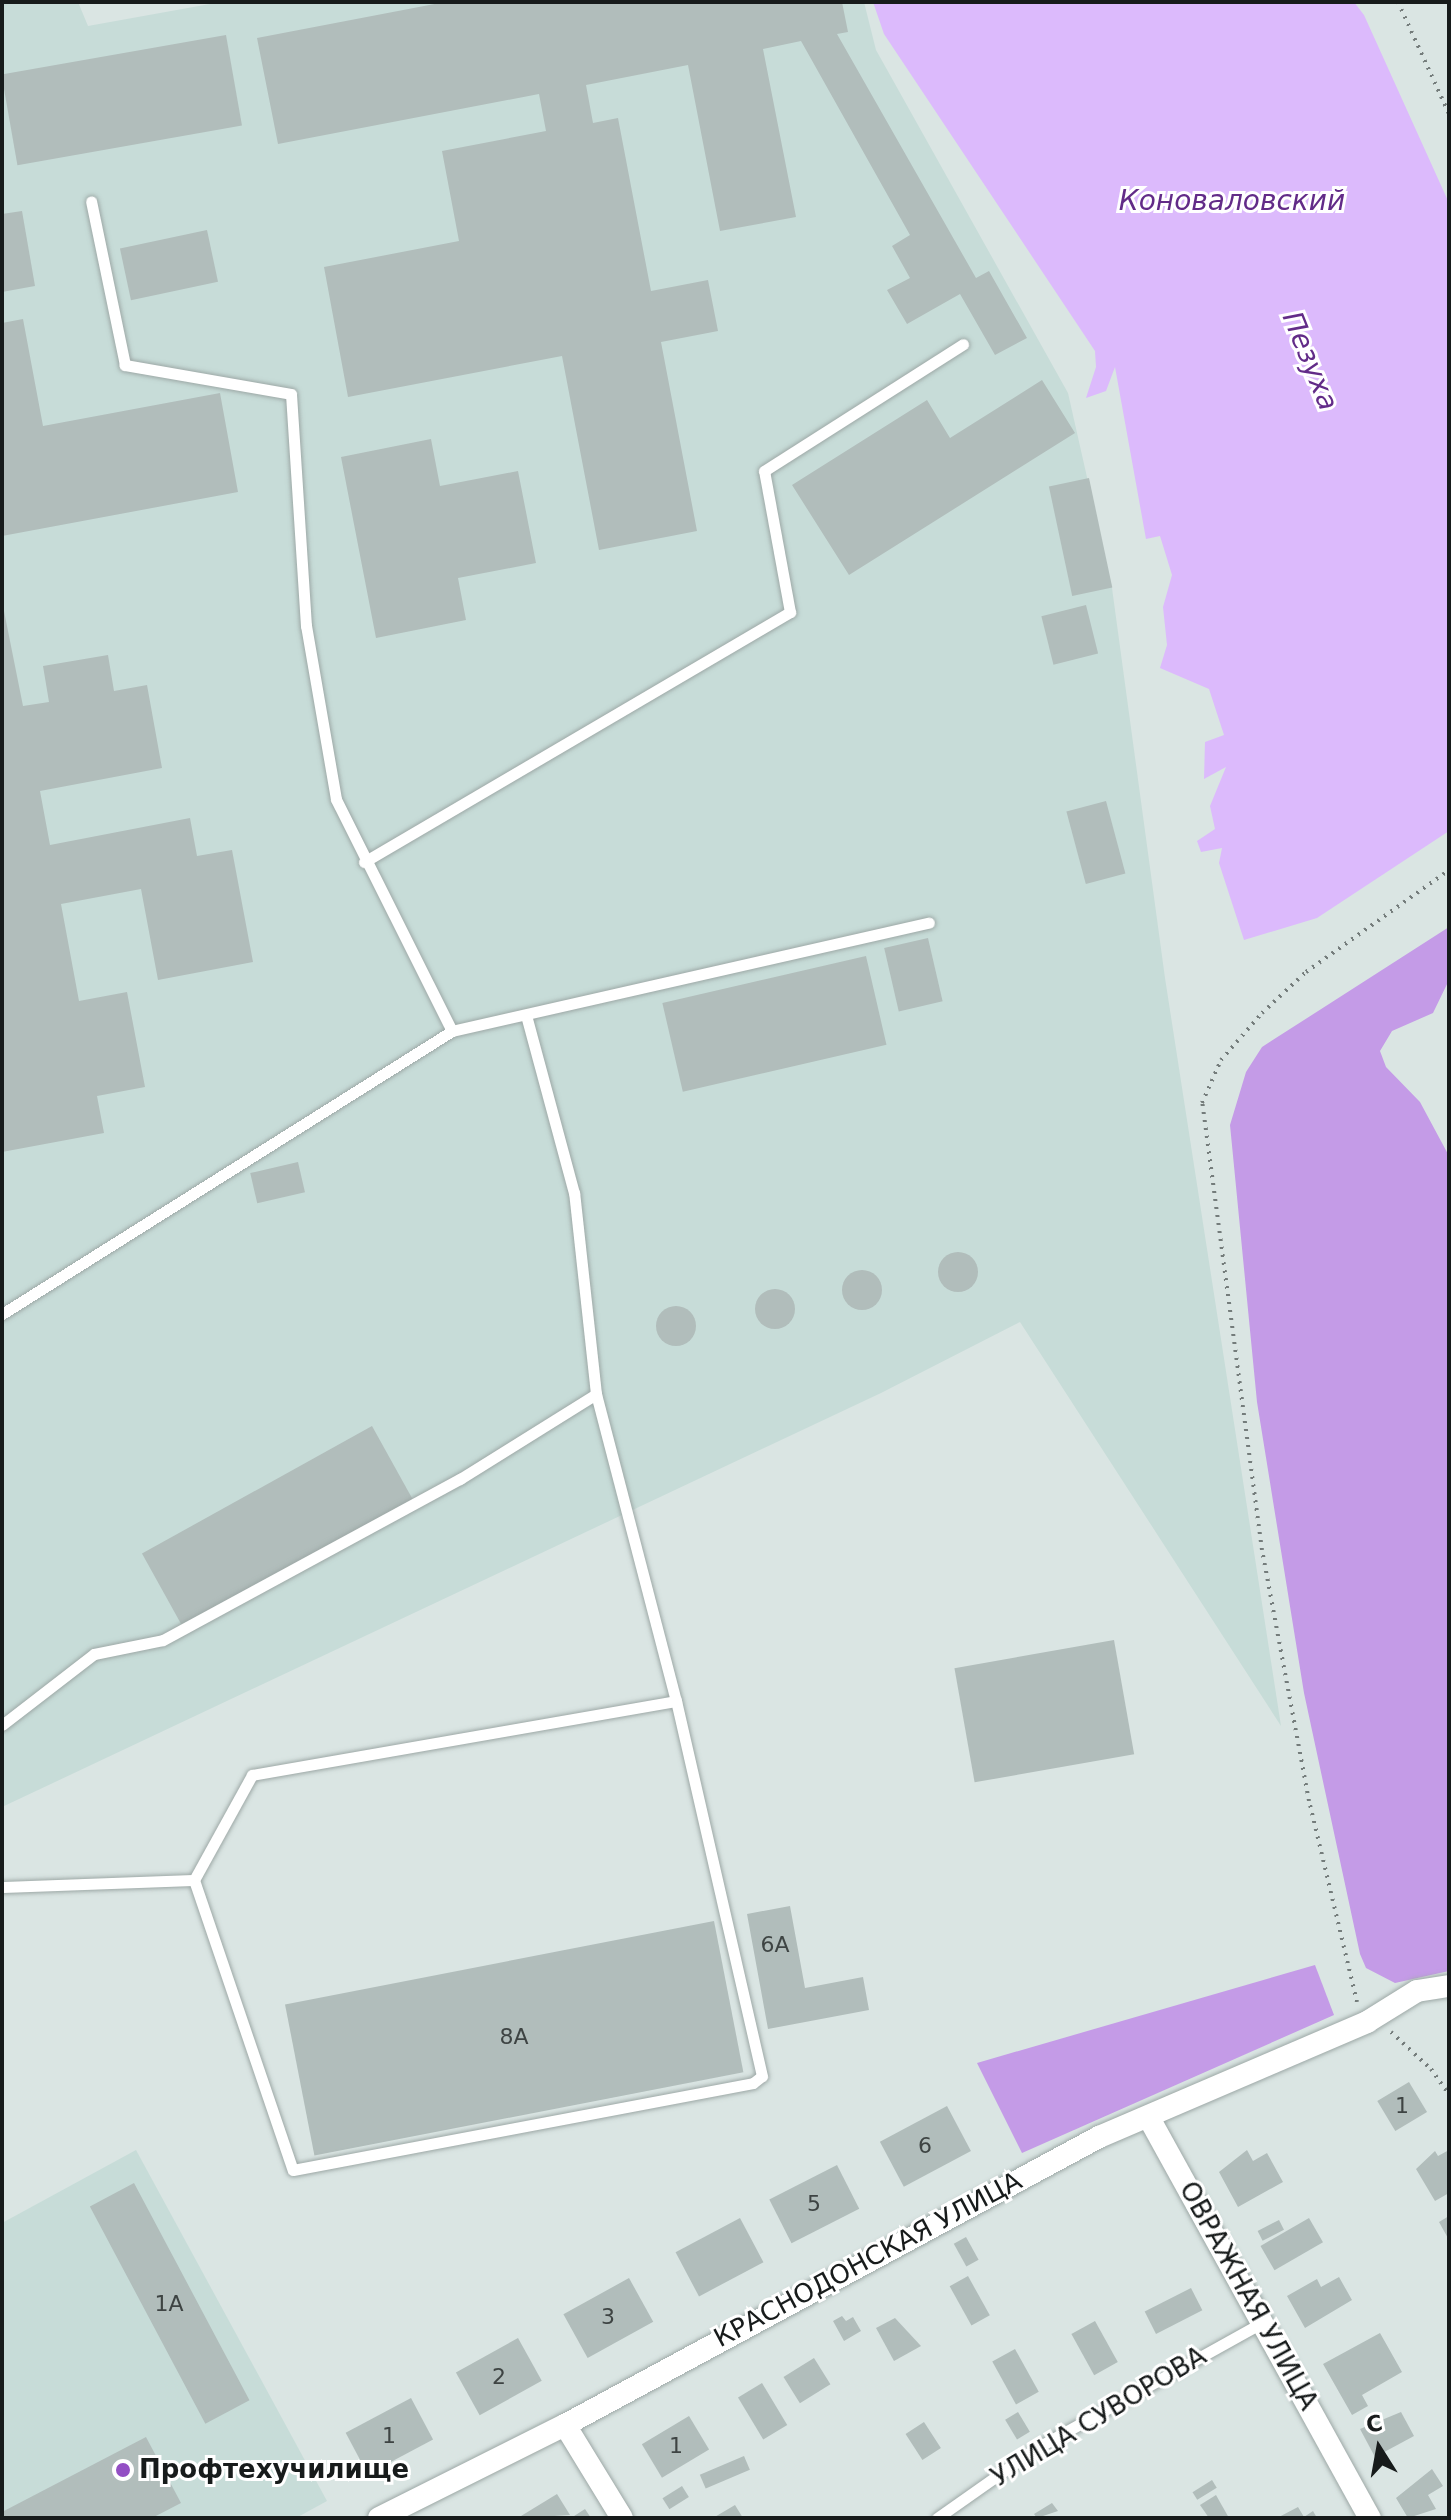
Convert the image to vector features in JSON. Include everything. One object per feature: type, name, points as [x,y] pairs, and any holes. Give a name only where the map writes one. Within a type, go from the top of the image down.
[{"type":"street","name":"КРАСНОДОНСКАЯ УЛИЦА","points":[[379,2518],[565,2425],[916,2232],[1099,2137],[1367,2022],[1417,1991],[1449,1986]]},
{"type":"street","name":"ОВРАЖНАЯ УЛИЦА","points":[[1149,2118],[1370,2518]]},
{"type":"street","points":[[565,2425],[622,2518]]},
{"type":"lane","points":[[91,201],[125,365],[291,394],[306,626],[336,799],[364,862],[452,1031]]},
{"type":"lane","points":[[364,862],[790,612],[764,471],[963,344]]},
{"type":"lane","points":[[2,1314],[452,1031],[929,923]]},
{"type":"lane","points":[[526,1015],[574,1193],[596,1394],[676,1701],[763,2066],[753,2083],[293,2170],[194,1880],[252,1775],[676,1701]]},
{"type":"lane","points":[[2,1725],[94,1654],[163,1640],[460,1479],[596,1394]]},
{"type":"lane","points":[[2,1887],[194,1880]]},
{"type":"lane","name":"УЛИЦА СУВОРОВА","points":[[937,2518],[1035,2449],[1263,2322]]},
{"type":"path","points":[[1398,2],[1449,114]]},
{"type":"path","points":[[1449,870],[1306,972],[1273,1003],[1221,1060],[1202,1103],[1262,1550],[1337,1935],[1367,2022],[1397,2035],[1449,2095]]},
{"type":"shaded area","points":[[2,2],[78,2],[88,26],[221,2],[864,2],[876,50],[1068,393],[1112,588],[1165,978],[1281,1726],[1020,1322],[881,1393],[2,1807]]},
{"type":"shaded area","points":[[1449,927],[1449,980],[1433,1013],[1392,1031],[1380,1051],[1386,1067],[1420,1102],[1449,1156],[1449,1971],[1395,1983],[1366,1968],[1360,1954],[1304,1693],[1257,1402],[1230,1125],[1246,1072],[1262,1047]]},
{"type":"shaded area","points":[[1315,1965],[1334,2015],[1022,2153],[977,2063]]},
{"type":"shaded area","points":[[136,2150],[327,2501],[296,2518],[2,2518],[2,2223]]},
{"type":"water","name":"Коноваловский","points":[[873,2],[1354,2],[1364,15],[1449,203],[1449,831],[1317,918],[1244,940],[1219,863],[1222,848],[1201,852],[1197,841],[1215,829],[1210,806],[1226,767],[1204,779],[1205,742],[1224,735],[1209,689],[1160,668],[1167,645],[1163,607],[1172,575],[1160,536],[1146,539],[1115,367],[1106,391],[1086,398],[1096,367],[1095,351],[884,34]]},
{"type":"building","points":[[445,2],[842,2],[848,32],[837,34],[976,278],[989,271],[1027,338],[995,355],[960,294],[907,324],[887,290],[910,278],[892,246],[910,235],[801,41],[763,49],[796,217],[720,231],[688,65],[586,85],[593,123],[618,118],[651,291],[708,280],[718,331],[661,342],[697,531],[599,550],[562,356],[348,397],[324,267],[459,241],[442,151],[546,131],[539,94],[278,144],[257,38]]},
{"type":"building","points":[[226,35],[242,126],[17,165],[2,74]]},
{"type":"building","points":[[22,211],[35,286],[2,292],[2,214]]},
{"type":"building","points":[[207,230],[218,282],[131,300],[120,249]]},
{"type":"building","points":[[23,319],[43,426],[220,393],[238,492],[2,536],[2,323]]},
{"type":"building","points":[[1042,380],[1075,433],[849,575],[792,485],[927,400],[950,438]]},
{"type":"building","points":[[431,439],[440,486],[518,471],[536,563],[458,578],[466,620],[376,638],[341,457]]},
{"type":"building","points":[[1089,478],[1112,588],[1072,596],[1049,487]]},
{"type":"building","points":[[2,601],[23,706],[49,702],[43,666],[108,655],[114,691],[147,685],[162,768],[40,791],[50,845],[190,818],[197,856],[232,850],[253,962],[158,980],[141,889],[61,904],[79,1001],[127,992],[145,1087],[97,1096],[104,1133],[2,1152]]},
{"type":"building","points":[[1086,605],[1098,654],[1053,665],[1041,616]]},
{"type":"building","points":[[1106,801],[1125,873],[1086,884],[1066,812]]},
{"type":"building","points":[[928,938],[943,1001],[899,1011],[884,948]]},
{"type":"building","points":[[866,956],[886,1045],[683,1092],[662,1003]]},
{"type":"building","points":[[298,1162],[305,1192],[257,1203],[250,1173]]},
{"type":"building","points":[[958,1252],[972,1258],[978,1272],[972,1286],[958,1292],[944,1286],[938,1272],[944,1258]]},
{"type":"building","points":[[862,1270],[876,1276],[882,1290],[876,1304],[862,1310],[848,1304],[842,1290],[848,1276]]},
{"type":"building","points":[[775,1289],[789,1295],[795,1309],[789,1323],[775,1329],[761,1323],[755,1309],[761,1295]]},
{"type":"building","points":[[676,1306],[690,1312],[696,1326],[690,1340],[676,1346],[662,1340],[656,1326],[662,1312]]},
{"type":"building","points":[[372,1426],[413,1500],[183,1628],[142,1554]]},
{"type":"building","points":[[1114,1640],[1134,1754],[975,1782],[954,1668]]},
{"type":"building","points":[[790,1906],[805,1988],[863,1977],[869,2010],[768,2029],[747,1914]]},
{"type":"building","points":[[714,1921],[743,2072],[314,2156],[285,2004]]},
{"type":"building","points":[[1409,2082],[1427,2112],[1395,2131],[1377,2101]]},
{"type":"building","points":[[947,2106],[971,2151],[904,2187],[880,2142]]},
{"type":"building","points":[[1247,2150],[1253,2161],[1267,2153],[1283,2182],[1238,2207],[1219,2172]]},
{"type":"building","points":[[1449,2150],[1449,2193],[1435,2201],[1416,2169],[1435,2151],[1438,2156]]},
{"type":"building","points":[[837,2165],[859,2209],[792,2243],[769,2200]]},
{"type":"building","points":[[134,2183],[249,2400],[205,2424],[90,2206]]},
{"type":"building","points":[[1449,2216],[1449,2240],[1439,2222]]},
{"type":"building","points":[[740,2218],[763,2262],[699,2296],[676,2252]]},
{"type":"building","points":[[1309,2218],[1323,2242],[1275,2270],[1261,2246]]},
{"type":"building","points":[[1279,2220],[1284,2230],[1263,2241],[1258,2231]]},
{"type":"building","points":[[966,2237],[979,2260],[966,2267],[954,2244]]},
{"type":"building","points":[[968,2276],[990,2315],[971,2326],[950,2286]]},
{"type":"building","points":[[1339,2277],[1352,2300],[1305,2328],[1287,2296],[1317,2279],[1321,2287]]},
{"type":"building","points":[[629,2278],[653,2322],[588,2358],[563,2314]]},
{"type":"building","points":[[1191,2288],[1202,2310],[1156,2334],[1145,2312]]},
{"type":"building","points":[[842,2316],[846,2321],[853,2317],[861,2331],[844,2341],[833,2321]]},
{"type":"building","points":[[895,2318],[921,2346],[894,2361],[876,2328]]},
{"type":"building","points":[[1095,2321],[1118,2362],[1094,2375],[1071,2334]]},
{"type":"building","points":[[1380,2333],[1402,2372],[1362,2395],[1368,2406],[1352,2415],[1323,2364]]},
{"type":"building","points":[[518,2338],[542,2381],[480,2415],[456,2372]]},
{"type":"building","points":[[1015,2349],[1039,2392],[1016,2404],[992,2362]]},
{"type":"building","points":[[814,2358],[830,2384],[800,2403],[783,2377]]},
{"type":"building","points":[[762,2383],[787,2425],[763,2439],[738,2397]]},
{"type":"building","points":[[411,2398],[433,2439],[368,2474],[346,2433]]},
{"type":"building","points":[[1018,2412],[1030,2432],[1017,2439],[1005,2420]]},
{"type":"building","points":[[1401,2412],[1414,2436],[1375,2457],[1360,2429]]},
{"type":"building","points":[[689,2416],[709,2449],[662,2478],[642,2444]]},
{"type":"building","points":[[924,2422],[941,2448],[922,2460],[906,2434]]},
{"type":"building","name":"Профтехучилище","points":[[146,2437],[181,2503],[152,2518],[2,2518],[2,2512]]},
{"type":"building","points":[[744,2456],[750,2470],[706,2489],[700,2475]]},
{"type":"building","points":[[1432,2469],[1443,2486],[1428,2495],[1436,2509],[1408,2518],[1396,2498]]},
{"type":"building","points":[[1212,2480],[1217,2488],[1197,2500],[1192,2492]]},
{"type":"building","points":[[682,2486],[689,2497],[669,2509],[662,2498]]},
{"type":"building","points":[[557,2494],[570,2515],[521,2516]]},
{"type":"building","points":[[1216,2495],[1229,2518],[1209,2518],[1200,2505]]},
{"type":"building","points":[[1052,2503],[1058,2511],[1037,2518],[1034,2514]]},
{"type":"building","points":[[735,2505],[743,2518],[713,2518]]},
{"type":"building","points":[[1298,2507],[1304,2517],[1313,2511],[1317,2518],[1277,2518]]},
{"type":"building","points":[[585,2509],[591,2518],[571,2518]]},
{"type":"place","name":"Профтехучилище","points":[[123,2470]]},
{"type":"water label","name":"Пезуха","points":[[1310,361]]}]
